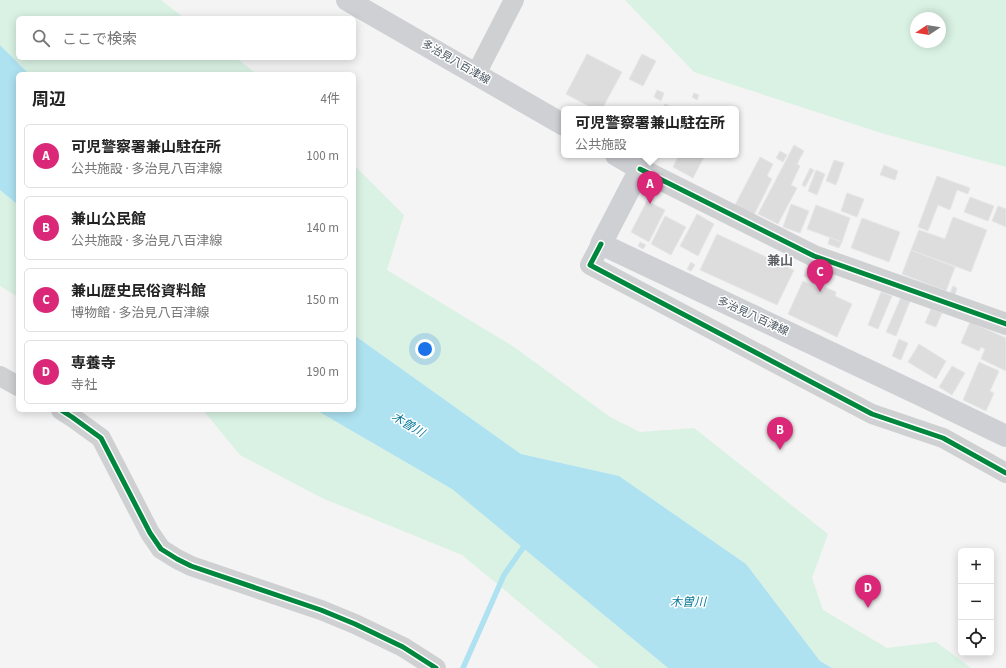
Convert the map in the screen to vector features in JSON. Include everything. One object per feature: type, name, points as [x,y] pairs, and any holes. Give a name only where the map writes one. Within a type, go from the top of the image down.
[{"type":"main road","name":"多治見八百津線","points":[[347,0],[561,123]]},
{"type":"main road","points":[[601,244],[640,169],[621,158]]},
{"type":"main road","name":"多治見八百津線","points":[[601,244],[1006,436]]},
{"type":"street","points":[[476,74],[514,0]]},
{"type":"street","points":[[640,169],[814,256],[1006,324]]},
{"type":"street","points":[[601,244],[590,265],[872,414],[943,438],[1006,474]]},
{"type":"street","points":[[0,376],[16,385]]},
{"type":"street","points":[[63,412],[101,438],[150,533],[161,549],[176,559],[191,566],[321,610],[355,624],[403,647],[436,668]]},
{"type":"green space","points":[[0,0],[161,0],[181,16],[16,16],[16,60],[239,60],[254,72],[27,72],[0,45]]},
{"type":"green space","points":[[625,0],[1006,0],[1006,167],[881,133],[694,72]]},
{"type":"green space","points":[[356,167],[404,215],[387,270],[514,347],[610,417],[640,432],[694,428],[828,534],[812,578],[823,610],[887,648],[936,642],[971,668],[832,668],[820,661],[746,564],[619,476],[521,454],[356,336]]},
{"type":"green space","points":[[0,190],[16,203],[16,296],[0,286]]},
{"type":"green space","points":[[205,412],[319,412],[452,489],[668,668],[599,668],[462,555],[322,498],[240,455]]},
{"type":"water","points":[[0,45],[27,72],[16,72],[16,203],[0,190]]},
{"type":"water","name":"木曽川","points":[[356,336],[521,454],[619,476],[746,564],[820,661],[832,668],[668,668],[452,489],[319,412],[356,412]]},
{"type":"building","points":[[587,54],[622,72],[604,106],[588,106],[566,94]]},
{"type":"building","points":[[642,54],[656,61],[643,86],[629,79]]},
{"type":"building","points":[[657,90],[664,93],[661,101],[654,97]]},
{"type":"building","points":[[694,93],[699,95],[697,100],[692,97]]},
{"type":"building","points":[[794,145],[804,151],[797,164],[800,166],[791,185],[797,188],[778,224],[758,214]]},
{"type":"building","points":[[780,151],[787,155],[783,162],[776,158]]},
{"type":"building","points":[[760,157],[773,164],[767,176],[772,179],[754,215],[735,205]]},
{"type":"building","points":[[678,158],[703,158],[693,178],[673,167]]},
{"type":"building","points":[[834,160],[844,163],[836,185],[826,181]]},
{"type":"building","points":[[884,165],[898,171],[895,180],[880,175]]},
{"type":"building","points":[[810,168],[814,170],[805,187],[802,185]]},
{"type":"building","points":[[816,170],[825,174],[817,195],[808,191]]},
{"type":"building","points":[[937,176],[970,188],[968,194],[957,190],[950,210],[938,205],[928,231],[918,227]]},
{"type":"building","points":[[847,193],[864,199],[857,217],[841,211]]},
{"type":"building","points":[[970,197],[994,206],[988,221],[964,212]]},
{"type":"building","points":[[647,201],[665,210],[649,242],[631,232]]},
{"type":"building","points":[[791,204],[809,211],[800,233],[783,227]]},
{"type":"building","points":[[816,205],[850,218],[842,242],[807,229]]},
{"type":"building","points":[[998,206],[1006,209],[1006,227],[992,221]]},
{"type":"building","points":[[697,214],[714,224],[698,256],[680,246]]},
{"type":"building","points":[[665,216],[686,227],[671,255],[651,244]]},
{"type":"building","points":[[953,217],[987,230],[971,272],[911,250],[919,230],[945,239]]},
{"type":"building","points":[[862,218],[900,232],[889,262],[851,248]]},
{"type":"building","points":[[717,234],[794,270],[777,305],[700,270]]},
{"type":"building","points":[[830,237],[842,242],[839,248],[828,244]]},
{"type":"building","points":[[640,242],[646,245],[643,249],[638,246]]},
{"type":"building","points":[[911,250],[955,267],[946,291],[902,274]]},
{"type":"building","points":[[691,262],[695,265],[691,271],[687,269]]},
{"type":"building","points":[[809,264],[817,268],[815,273],[819,275],[816,282],[804,276]]},
{"type":"building","points":[[803,281],[823,291],[825,287],[836,292],[835,296],[852,304],[837,337],[788,314]]},
{"type":"building","points":[[953,286],[957,288],[955,295],[950,293]]},
{"type":"building","points":[[881,292],[892,296],[878,329],[868,325]]},
{"type":"building","points":[[902,295],[911,299],[896,336],[886,332]]},
{"type":"building","points":[[931,309],[942,313],[936,327],[925,323]]},
{"type":"building","points":[[970,322],[1006,338],[1006,371],[981,359],[985,349],[981,347],[979,351],[961,343]]},
{"type":"building","points":[[899,339],[908,343],[901,360],[892,356]]},
{"type":"building","points":[[919,344],[946,361],[936,379],[908,362]]},
{"type":"building","points":[[979,362],[999,371],[990,391],[994,393],[986,411],[963,400]]},
{"type":"building","points":[[952,366],[965,373],[952,395],[939,387]]},
{"type":"waterway","points":[[463,668],[504,575],[527,542]]},
{"type":"cycle path","points":[[640,169],[814,256],[1006,324]]},
{"type":"cycle path","points":[[601,244],[590,265],[872,414],[943,438],[1006,473]]},
{"type":"cycle path","points":[[64,412],[101,438],[150,533],[161,549],[191,566],[321,610],[355,624],[403,647],[436,668]]},
{"type":"place","name":"可児警察署兼山駐在所","points":[[650,204]]},
{"type":"place","name":"兼山歴史民俗資料館","points":[[820,292]]},
{"type":"place","name":"兼山公民館","points":[[780,450]]},
{"type":"place","name":"専養寺","points":[[868,608]]},
{"type":"district","name":"兼山","points":[[780,261]]}]
